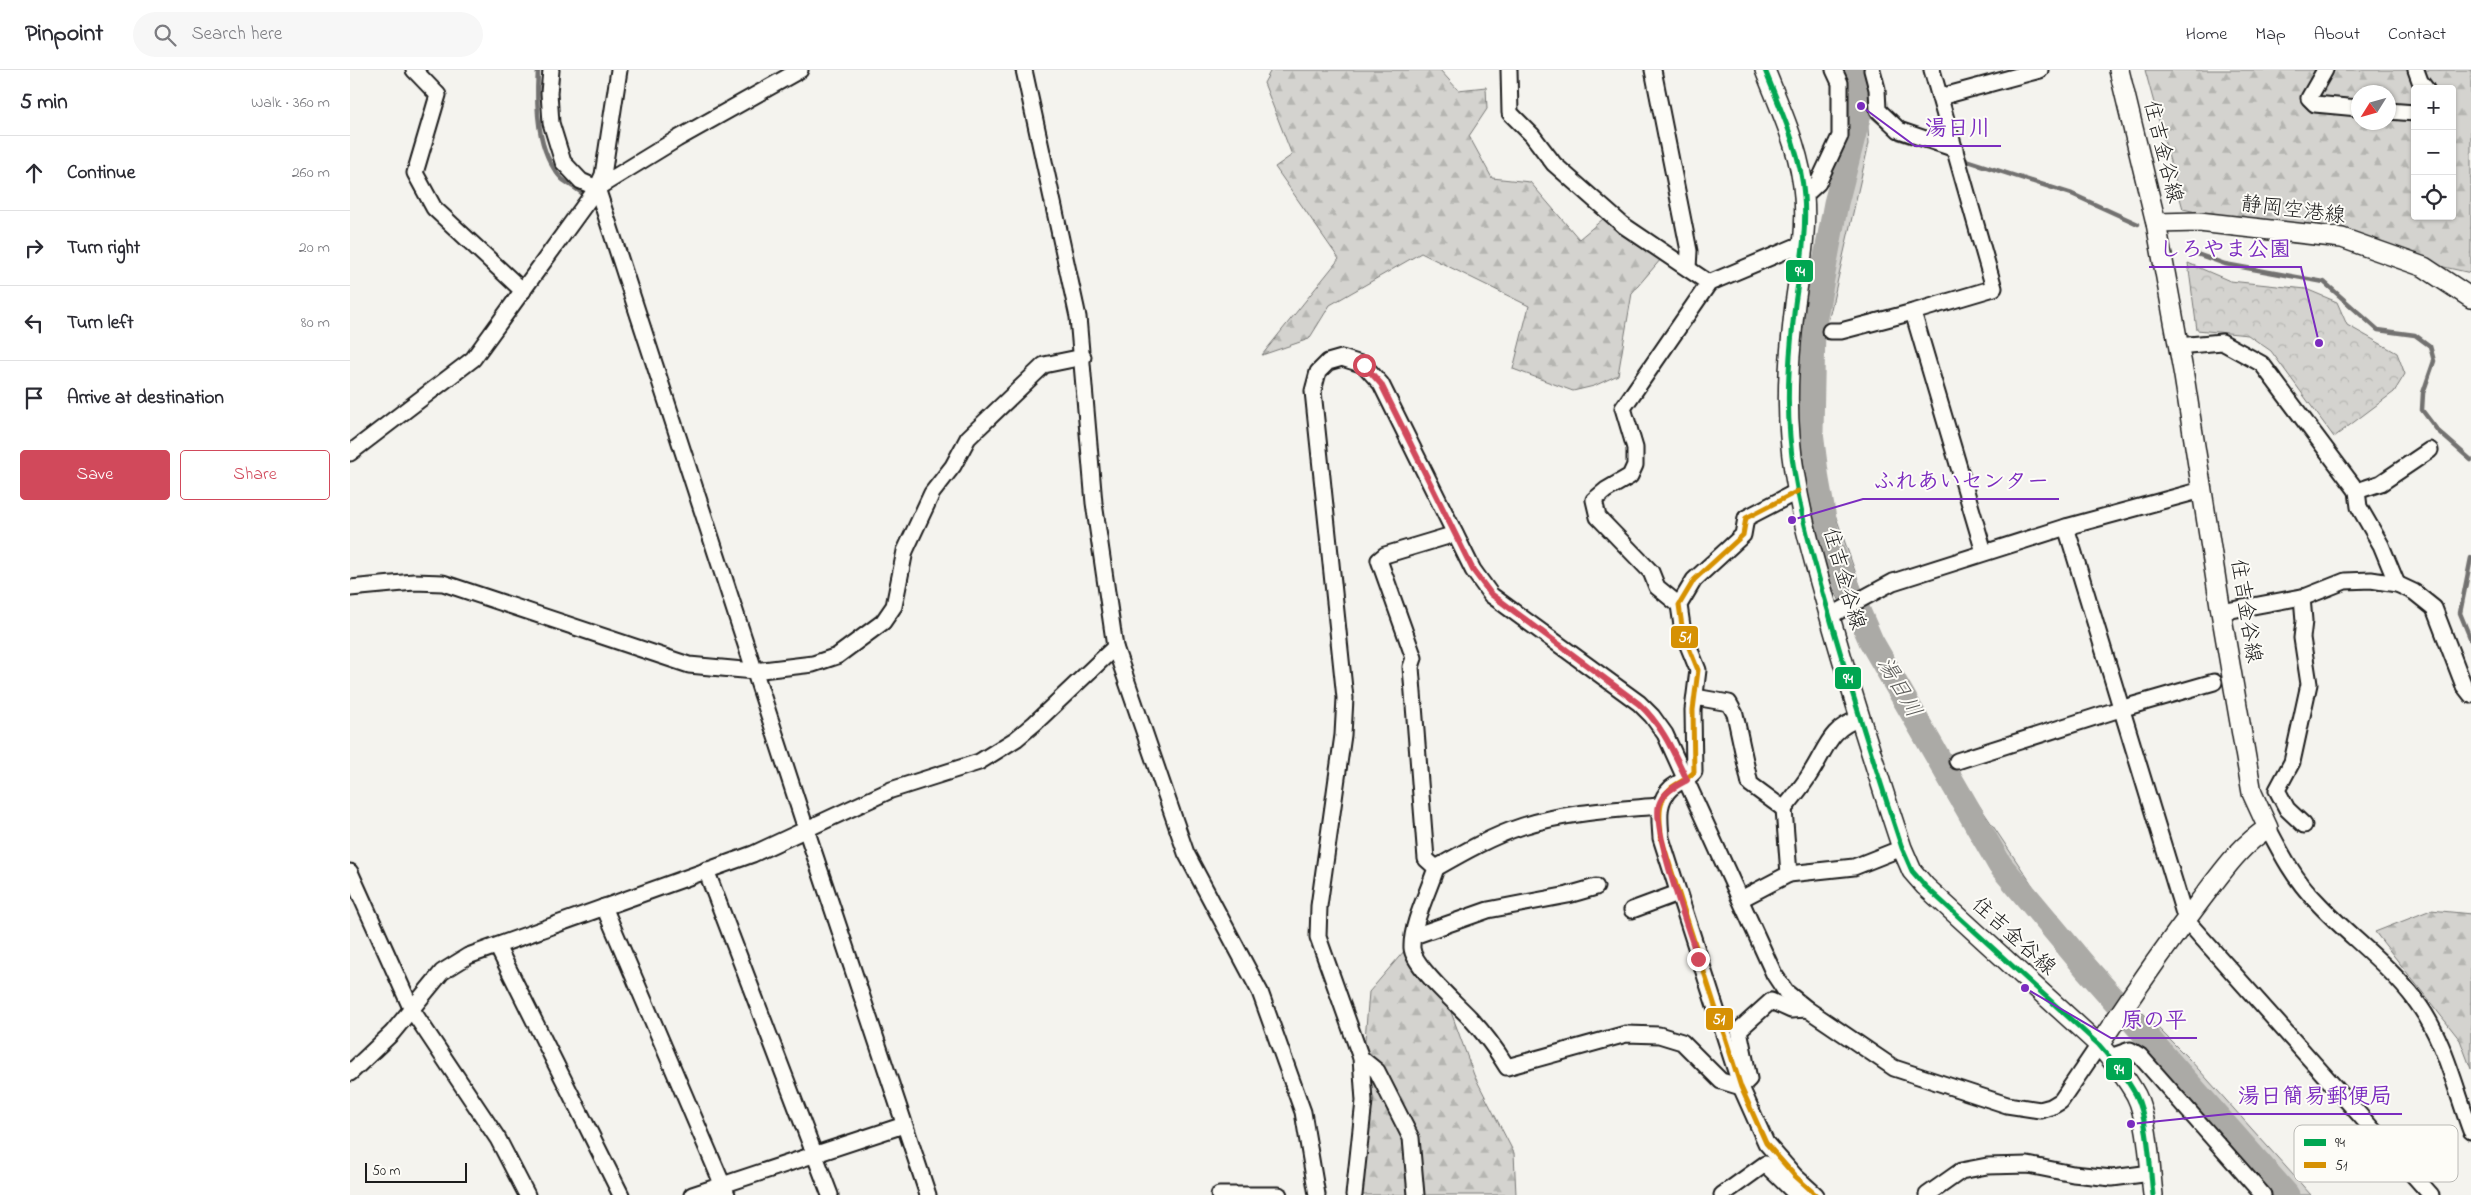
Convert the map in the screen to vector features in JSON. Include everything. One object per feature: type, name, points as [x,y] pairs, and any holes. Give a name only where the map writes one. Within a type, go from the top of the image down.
[{"type":"main road","name":"住吉金谷線","points":[[1765,70],[1800,167],[1804,196],[1804,243],[1790,348],[1788,391],[1790,438],[1798,491],[1808,542],[1837,613],[1862,718],[1902,848],[1912,871],[1936,897],[2104,1051],[2137,1097],[2142,1113],[2153,1195]]},
{"type":"main road","name":"住吉金谷線","points":[[2119,70],[2156,223],[2252,793],[2268,828]]},
{"type":"main road","name":"静岡空港線","points":[[2156,223],[2199,222],[2342,238],[2424,267],[2471,298]]},
{"type":"main road","points":[[2104,1051],[2116,1020],[2129,998],[2186,920],[2232,860],[2252,839],[2268,828]]},
{"type":"street","points":[[414,70],[438,95],[415,173],[434,208],[523,291]]},
{"type":"street","points":[[551,70],[549,93],[552,123],[563,162],[581,181],[597,188],[806,829],[928,1195]]},
{"type":"street","points":[[350,453],[473,359],[597,188],[603,175],[619,70]]},
{"type":"street","points":[[597,188],[677,138],[800,70]]},
{"type":"street","points":[[1024,70],[1078,318],[1083,357],[1094,503],[1114,646],[1186,853],[1260,992],[1303,1112],[1318,1195]]},
{"type":"street","points":[[1509,70],[1510,113],[1554,164],[1623,226],[1709,283]]},
{"type":"street","points":[[1653,70],[1690,251],[1688,268]]},
{"type":"street","points":[[1804,196],[1818,183],[1840,136],[1840,83],[1834,70]]},
{"type":"street","points":[[1872,70],[1877,89],[1878,110],[1899,130],[1957,155]]},
{"type":"street","points":[[1830,331],[1841,331],[1994,288],[1932,70]]},
{"type":"street","points":[[1940,97],[2040,70]]},
{"type":"street","points":[[2325,70],[2309,98],[2315,104],[2351,107]]},
{"type":"street","points":[[2416,70],[2423,85]]},
{"type":"street","points":[[2396,112],[2411,113]]},
{"type":"street","points":[[1679,604],[1657,587],[1651,572],[1598,517],[1594,500],[1606,490],[1630,476],[1635,465],[1635,448],[1623,408],[1709,283],[1804,243]]},
{"type":"street","points":[[1913,312],[1984,552]]},
{"type":"street","points":[[2178,346],[2222,342],[2262,364],[2357,491],[2359,507],[2381,545],[2397,584]]},
{"type":"street","points":[[350,588],[414,582],[443,583],[689,665],[754,670],[813,664],[836,656],[883,622],[894,606],[905,551],[932,493],[952,466],[968,438],[1044,365],[1083,357]]},
{"type":"street","points":[[1354,1195],[1364,1101],[1361,1058],[1318,937],[1319,906],[1344,735],[1345,698],[1313,390],[1318,372],[1328,362],[1342,358],[1364,365],[1381,384],[1473,570],[1491,594],[1639,704],[1652,716],[1665,734],[1774,974],[1786,992],[1807,1009],[1879,1059],[1904,1073],[2006,1105],[2040,1110],[2052,1108],[2061,1101],[2104,1051],[2130,1050],[2140,1056],[2263,1195]]},
{"type":"street","points":[[2357,491],[2381,483],[2430,450]]},
{"type":"street","points":[[1837,613],[1893,582],[2066,527],[2202,490]]},
{"type":"street","points":[[1798,491],[1746,518],[1743,535],[1694,580],[1679,604],[1683,633],[1698,670],[1695,697],[1694,772],[1687,780],[1671,788],[1659,806],[1661,838],[1741,1087],[1766,1143],[1795,1176],[1816,1195]]},
{"type":"street","points":[[2066,527],[2120,709],[2186,920],[2369,1125]]},
{"type":"street","points":[[1436,868],[1426,859],[1411,667],[1414,658],[1379,560],[1385,554],[1455,534]]},
{"type":"street","points":[[2220,612],[2302,597],[2345,581],[2371,580],[2397,584],[2414,592],[2434,608],[2464,686],[2471,695]]},
{"type":"street","points":[[2302,597],[2304,621],[2302,638],[2309,684],[2292,762],[2277,790],[2287,809],[2304,825]]},
{"type":"street","points":[[350,1073],[392,1033],[442,972],[468,956],[753,854],[891,790],[979,762],[1016,739],[1035,723],[1114,646]]},
{"type":"street","points":[[1957,761],[2120,709],[2214,682]]},
{"type":"street","points":[[1695,697],[1729,702],[1735,714],[1750,784],[1784,809]]},
{"type":"street","points":[[1789,874],[1784,809],[1810,775],[1830,736],[1847,722],[1862,718]]},
{"type":"street","points":[[1659,806],[1576,814],[1522,826],[1473,847],[1436,868],[1414,936],[1412,950],[1428,977],[1470,1018],[1494,1046],[1507,1067],[1626,1034],[1659,1034],[1682,1042],[1721,1081],[1741,1087]]},
{"type":"street","points":[[2268,828],[2286,863],[2315,901],[2393,972],[2417,1002],[2436,1036],[2471,1131]]},
{"type":"street","points":[[1741,899],[1789,874],[1854,866],[1902,848]]},
{"type":"street","points":[[706,870],[830,1195]]},
{"type":"street","points":[[350,872],[412,1010],[498,1139],[527,1195]]},
{"type":"street","points":[[1414,936],[1488,910],[1568,895],[1596,887]]},
{"type":"street","points":[[1632,910],[1678,893]]},
{"type":"street","points":[[604,907],[725,1190]]},
{"type":"street","points":[[497,946],[621,1195]]},
{"type":"street","points":[[1741,1087],[1749,1079],[1739,1030],[1770,1001],[1791,1010],[1807,1009]]},
{"type":"street","points":[[1361,1058],[1377,1071],[1410,1138],[1416,1195]]},
{"type":"street","points":[[692,1195],[725,1190],[815,1154],[904,1125]]},
{"type":"street","points":[[1722,1195],[1765,1164],[1797,1195]]},
{"type":"street","points":[[1927,1195],[1945,1189],[1961,1171],[2011,1165],[2028,1165],[2074,1174],[2112,1178],[2150,1173]]},
{"type":"street","points":[[2419,1182],[2431,1195]]},
{"type":"street","points":[[1220,1195],[1279,1195]]},
{"type":"green space","points":[[1271,70],[1440,70],[1458,90],[1486,87],[1487,109],[1469,136],[1492,178],[1530,182],[1579,239],[1603,219],[1661,259],[1632,293],[1618,375],[1594,386],[1573,391],[1513,369],[1529,306],[1421,253],[1330,305],[1309,339],[1262,355],[1339,259],[1275,167],[1292,155],[1264,83]]},
{"type":"green space","points":[[1843,70],[1864,70],[1869,143],[1824,340],[1820,423],[1829,497],[1869,611],[1907,687],[1975,799],[2039,895],[2122,992],[2191,1061],[2294,1176],[2294,1182],[2299,1182],[2311,1195],[2268,1195],[2217,1132],[2139,1044],[2098,992],[2056,949],[1995,875],[1857,636],[1820,561],[1802,486],[1793,402],[1809,298],[1848,136],[1846,74]]},
{"type":"green space","points":[[2145,70],[2471,70],[2471,273],[2183,209]]},
{"type":"green space","points":[[2188,263],[2230,281],[2306,289],[2337,302],[2347,325],[2397,353],[2405,374],[2394,392],[2334,437],[2271,351],[2248,335],[2197,330]]},
{"type":"green space","points":[[2431,910],[2471,914],[2471,1069],[2460,1040],[2375,932]]},
{"type":"green space","points":[[1405,950],[1451,1012],[1474,1075],[1514,1153],[1516,1195],[1352,1195],[1369,992]]},
{"type":"waterway","points":[[538,70],[538,113],[542,142],[547,156],[553,168],[562,179],[582,193]]},
{"type":"waterway","name":"湯日川","points":[[1855,70],[1861,106],[1836,203],[1813,327],[1811,433],[1828,541],[1871,641],[2000,865],[2087,969],[2287,1195]]},
{"type":"waterway","points":[[1861,106],[1884,126]]},
{"type":"waterway","points":[[1894,134],[1898,138],[1926,147]]},
{"type":"waterway","points":[[1962,159],[2072,194],[2138,224]]},
{"type":"waterway","points":[[2197,254],[2225,264],[2324,282],[2378,330],[2415,335],[2430,346],[2434,361],[2423,393],[2422,410],[2438,431],[2471,460]]},
{"type":"waterway","points":[[2471,558],[2460,613],[2471,640]]},
{"type":"transit line","name":"94","points":[[1765,70],[1795,148],[1804,196],[1804,237],[1793,321],[1789,387],[1790,437],[1796,484],[1806,530],[1831,621],[1865,735],[1902,848],[1912,871],[1925,886],[2099,1045],[2124,1075],[2136,1095],[2143,1117],[2148,1144],[2153,1195]]},
{"type":"transit line","name":"51","points":[[1798,491],[1746,518],[1743,535],[1694,580],[1679,605],[1683,633],[1698,670],[1693,710],[1694,772],[1666,793],[1661,805],[1660,818],[1661,838],[1741,1087],[1766,1143],[1795,1176],[1816,1195]]},
{"type":"place","name":"湯日川","points":[[1861,106]]},
{"type":"place","name":"しろやま公園","points":[[2319,343]]},
{"type":"place","name":"ふれあいセンター","points":[[1792,520]]},
{"type":"place","name":"原の平","points":[[2025,988]]},
{"type":"place","name":"湯日簡易郵便局","points":[[2131,1124]]},
{"type":"route","points":[[1364,365],[1381,384],[1473,570],[1491,594],[1639,704],[1652,716],[1665,734],[1687,780],[1671,788],[1659,806],[1661,838],[1698,959]]}]
